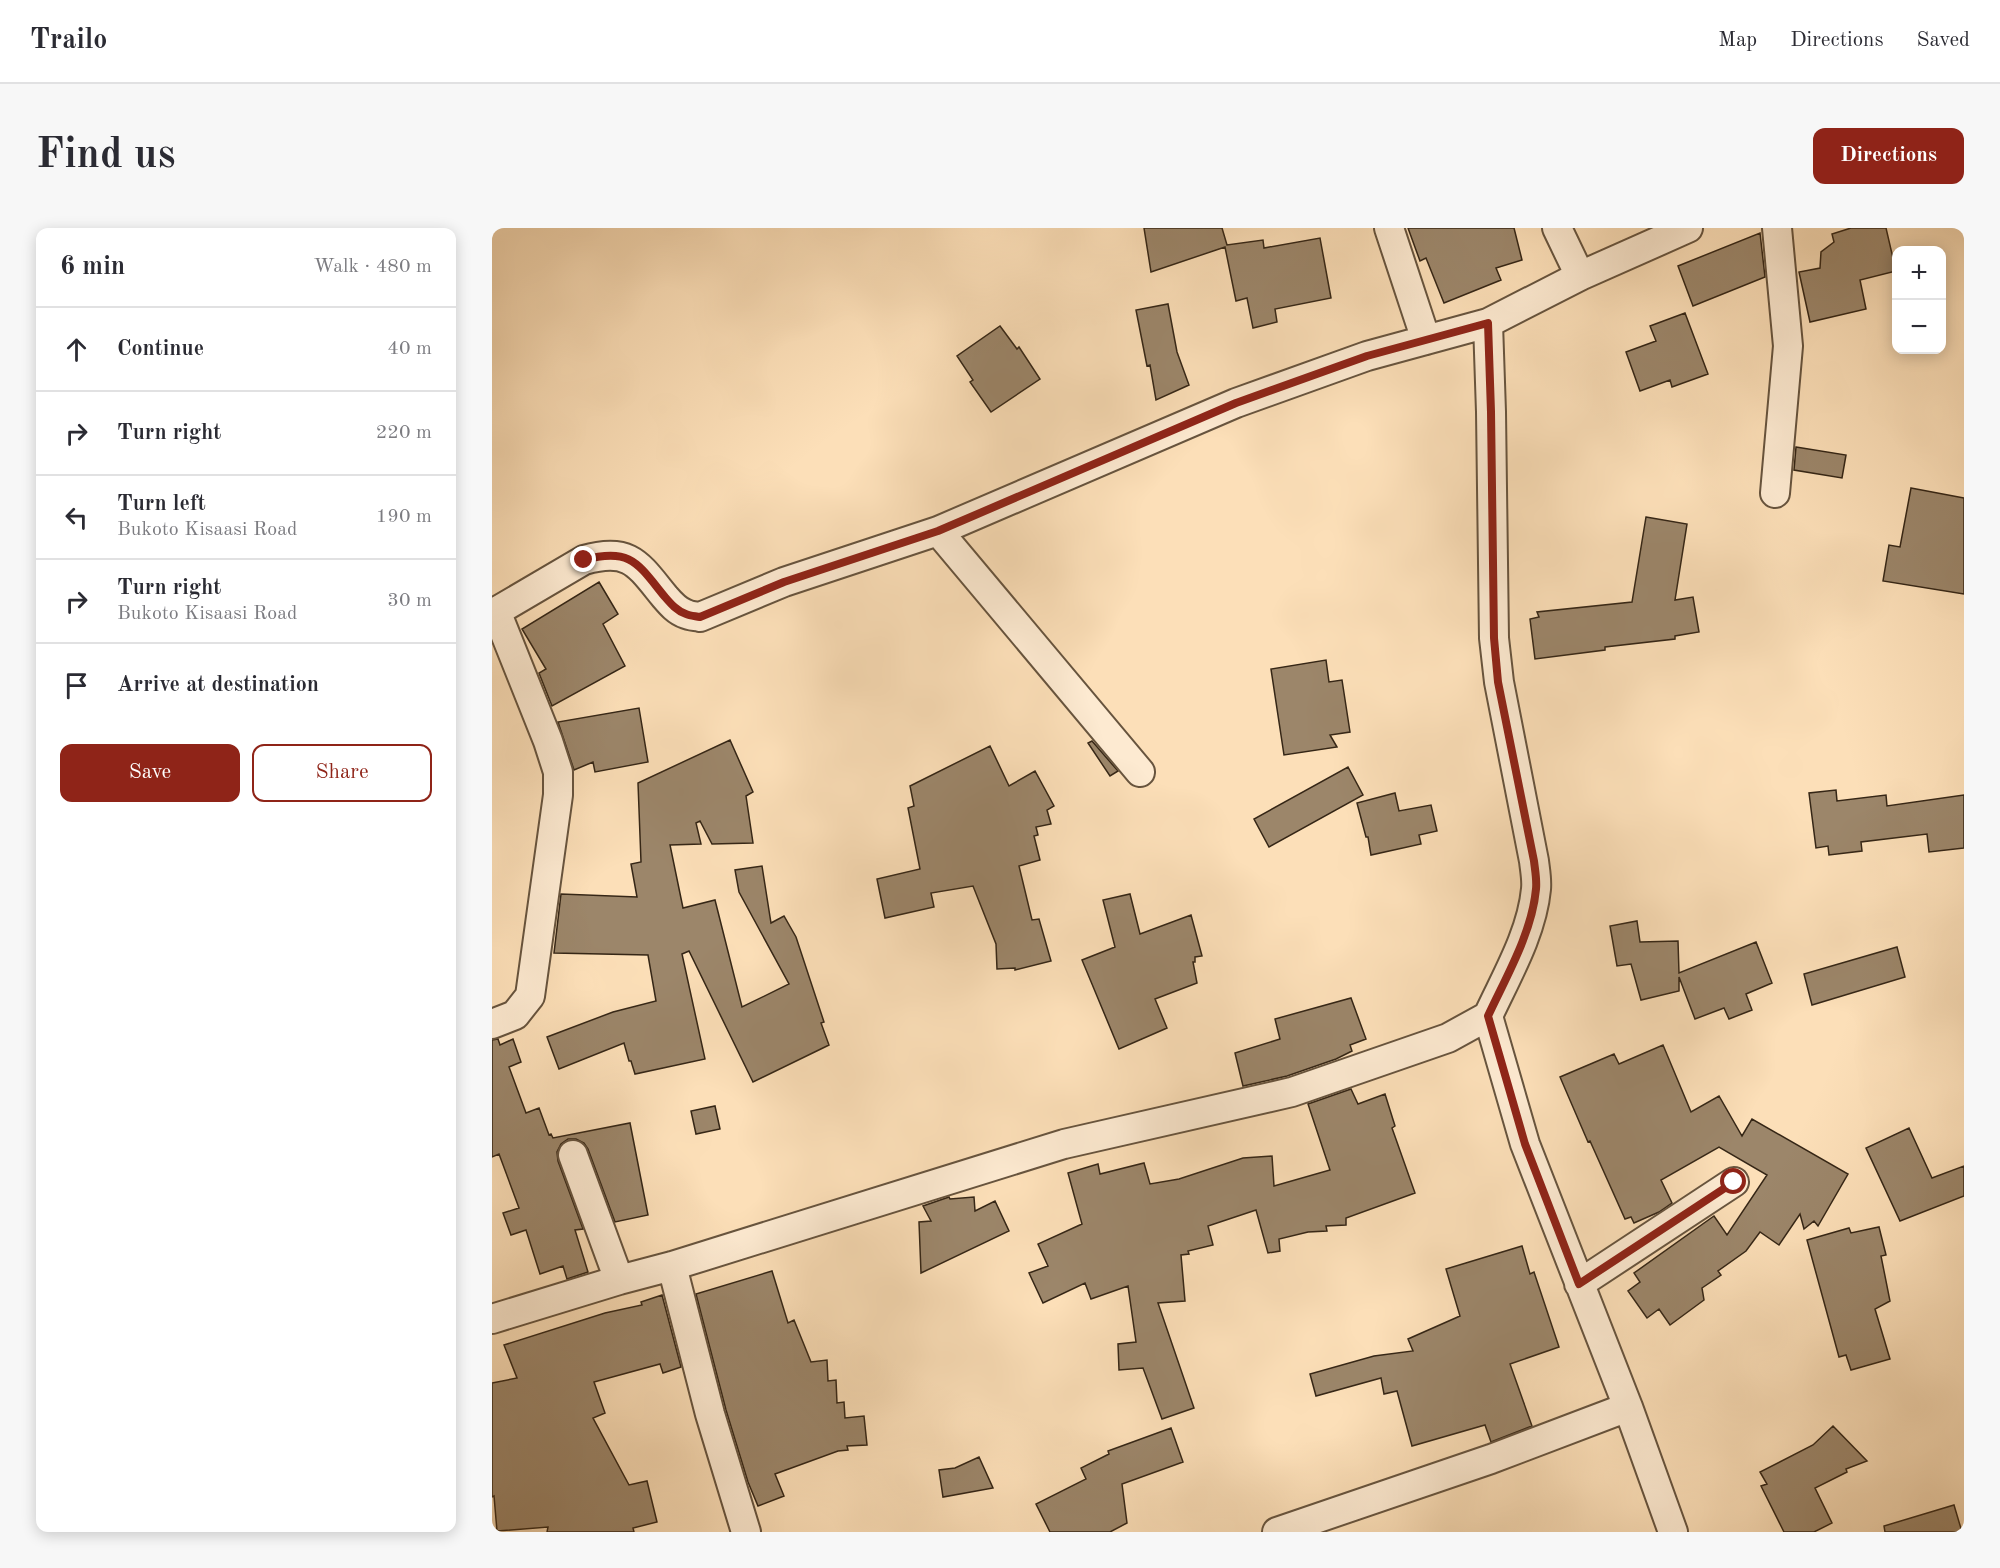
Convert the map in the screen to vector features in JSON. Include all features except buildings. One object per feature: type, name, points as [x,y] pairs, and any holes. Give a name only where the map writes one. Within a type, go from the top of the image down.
[{"type":"street","points":[[1389,228],[1425,340]]},
{"type":"street","points":[[1557,228],[1580,276]]},
{"type":"street","points":[[492,1024],[515,1015],[530,996],[558,795],[558,772],[548,741],[494,612],[584,560],[601,555],[622,557],[638,564],[673,607],[686,614],[700,617],[784,582],[938,531],[1236,403],[1367,356],[1488,323],[1580,276],[1688,228]]},
{"type":"street","points":[[1774,494],[1788,346],[1777,228]]},
{"type":"street","points":[[492,1319],[672,1266],[1064,1144],[1292,1092],[1448,1038],[1488,1016],[1531,916],[1536,888],[1534,861],[1498,682],[1494,638],[1488,323]]},
{"type":"street","points":[[938,531],[1140,772]]},
{"type":"street","points":[[1488,1016],[1525,1144],[1628,1407],[1673,1532]]},
{"type":"street","points":[[573,1155],[619,1280]]},
{"type":"street","points":[[1579,1284],[1734,1182]]},
{"type":"street","points":[[672,1266],[710,1414],[746,1532]]},
{"type":"street","points":[[1278,1532],[1491,1459],[1628,1407]]},
{"type":"route","points":[[584,560],[601,555],[622,557],[638,564],[673,607],[686,614],[700,617],[784,582],[938,531],[1236,403],[1367,356],[1488,323],[1494,638],[1498,682],[1534,861],[1536,888],[1531,916],[1488,1016],[1525,1144],[1579,1284],[1734,1182]]}]
